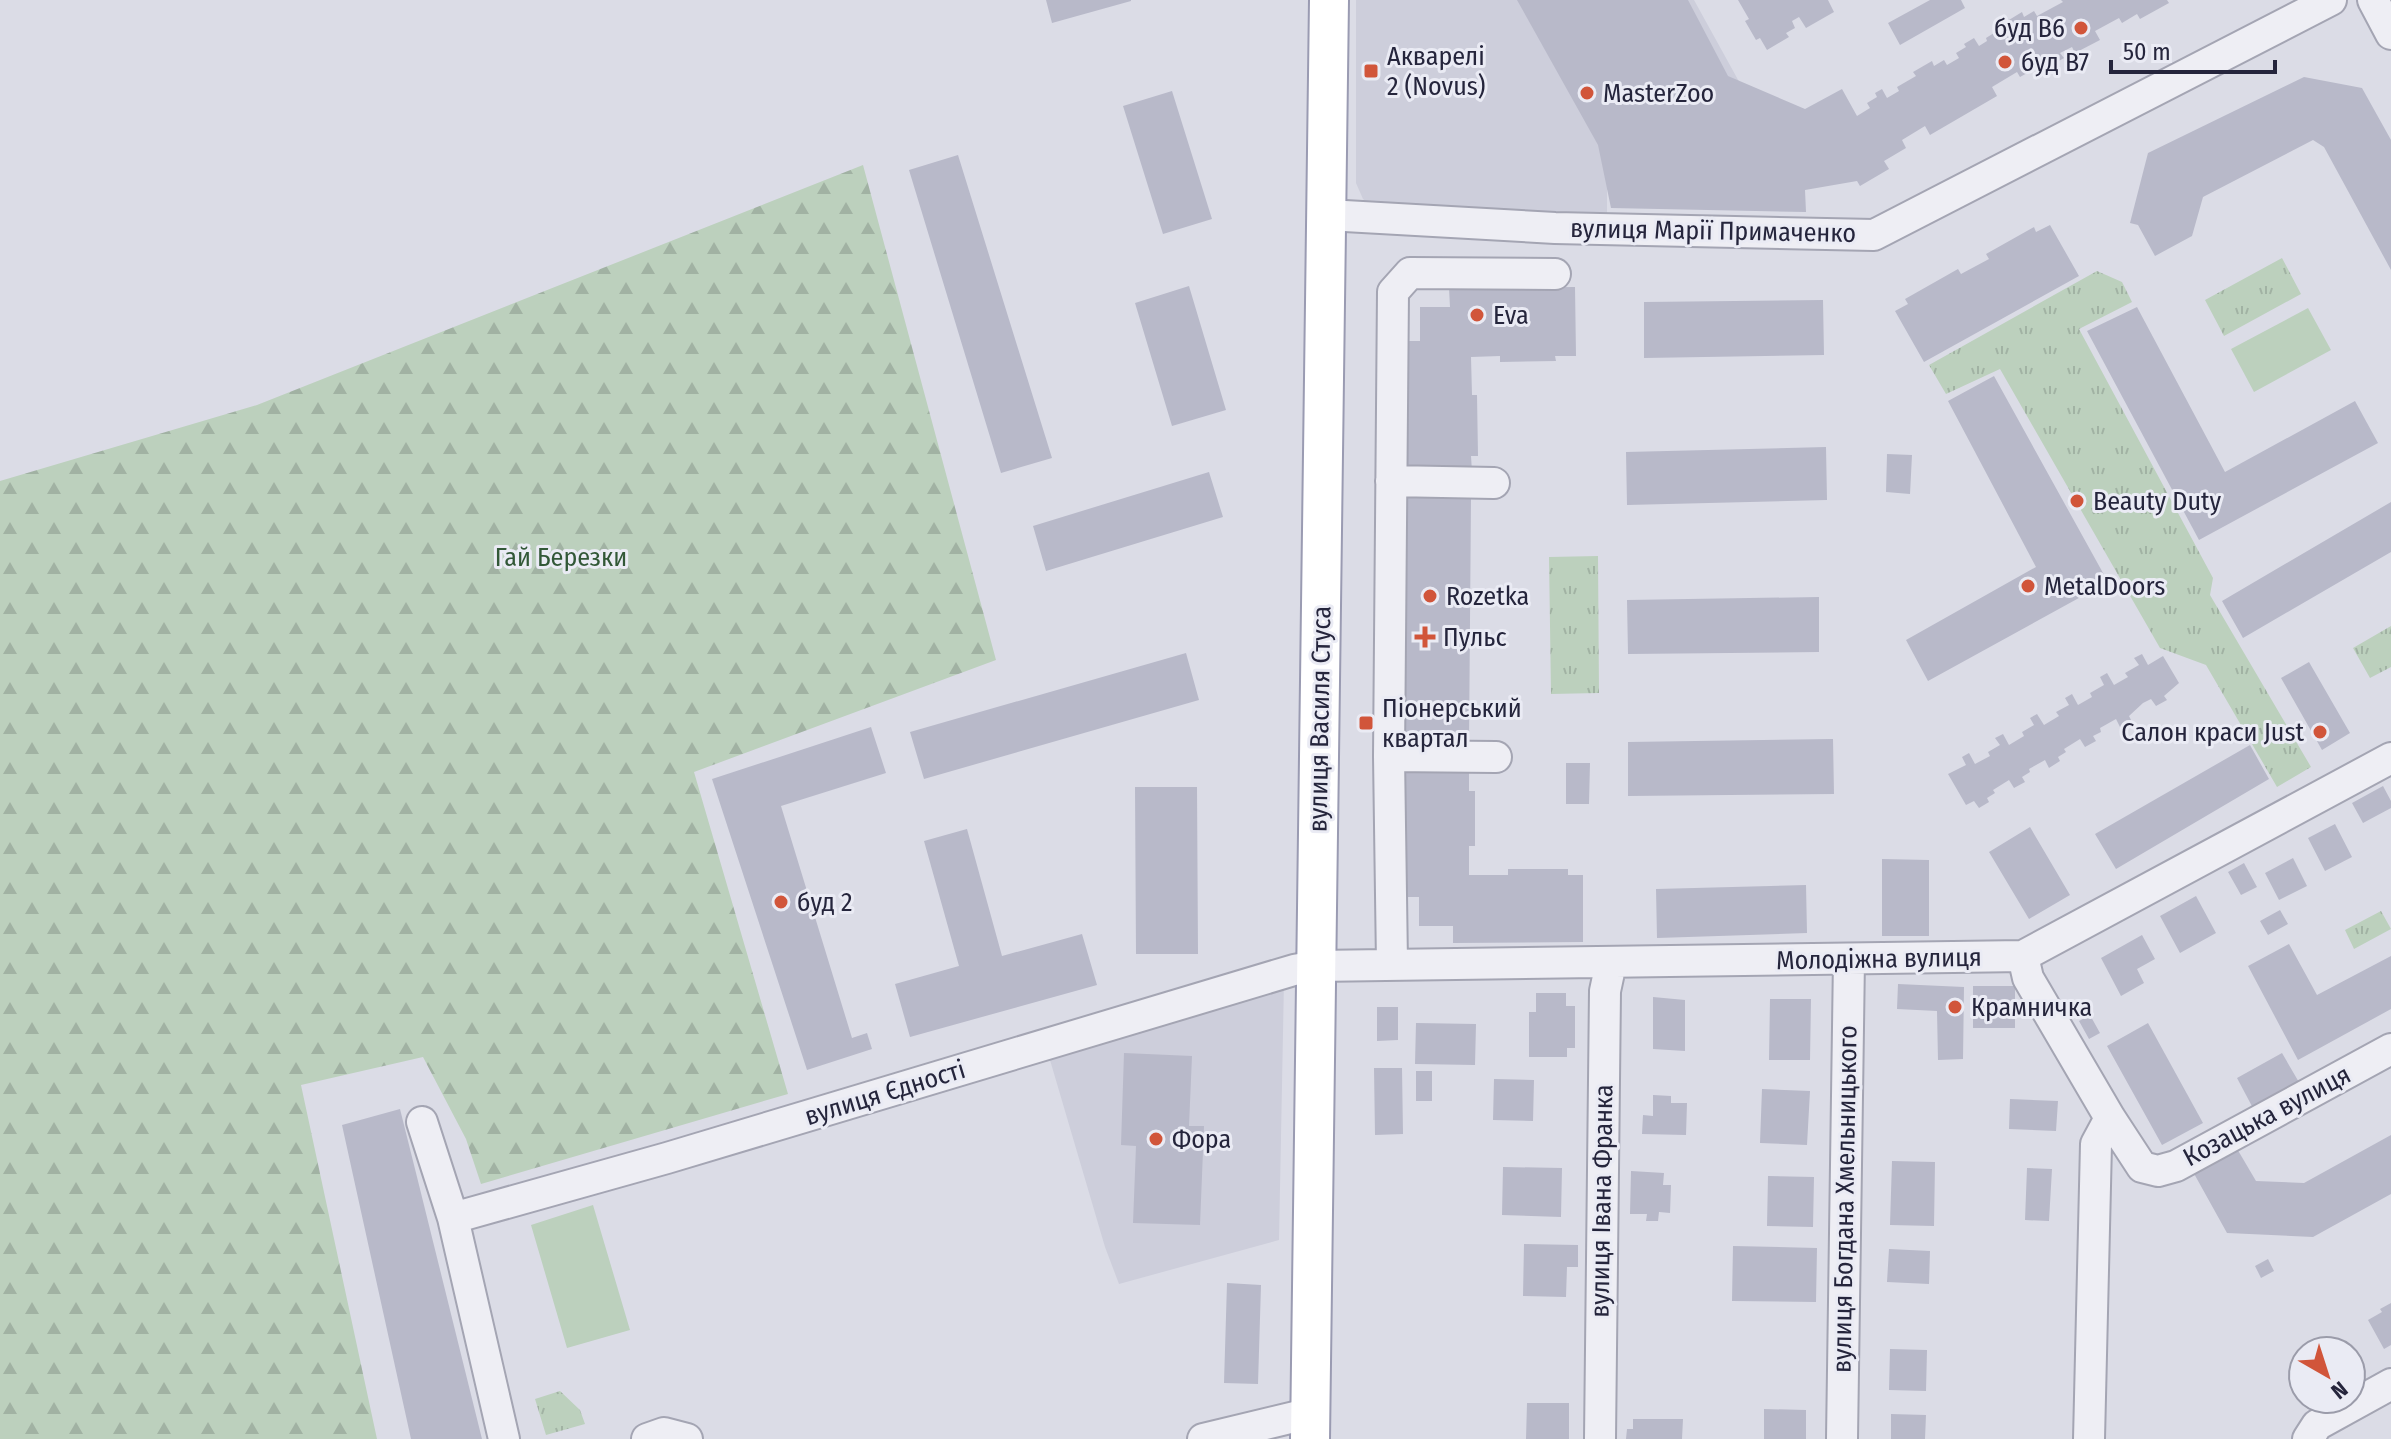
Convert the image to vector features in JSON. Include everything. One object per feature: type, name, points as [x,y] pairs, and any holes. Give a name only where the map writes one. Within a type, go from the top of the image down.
[{"type":"main road","name":"вулиця Василя Стуса","points":[[1310,1426],[1329,0]]},
{"type":"street","name":"вулиця Марії Примаченко","points":[[1327,215],[1555,228],[1874,235],[2331,0]]},
{"type":"street","points":[[2373,0],[2391,34]]},
{"type":"street","points":[[1392,963],[1389,756],[1393,292],[1410,273],[1555,274]]},
{"type":"street","points":[[1391,481],[1494,483]]},
{"type":"street","points":[[1389,756],[1496,757]]},
{"type":"street","name":"Молодіжна вулиця","points":[[1316,966],[2023,956],[2391,758]]},
{"type":"street","name":"Козацька вулиця","points":[[2023,956],[2028,978],[2142,1167],[2158,1171],[2176,1166],[2391,1049]]},
{"type":"street","name":"вулиця Богдана Хмельницького","points":[[1842,1439],[1849,959]]},
{"type":"street","name":"вулиця Івана Франка","points":[[1600,1439],[1605,991],[1611,963]]},
{"type":"street","name":"вулиця Єдності","points":[[453,1218],[1316,966]]},
{"type":"street","points":[[2089,1439],[2096,1144],[2110,1118]]},
{"type":"street","points":[[422,1122],[453,1218],[504,1439]]},
{"type":"street","points":[[2308,1439],[2317,1425],[2391,1384]]},
{"type":"street","points":[[1203,1439],[1310,1426]]},
{"type":"street","points":[[647,1439],[664,1433],[687,1439]]},
{"type":"shaded area","points":[[1356,0],[1694,0],[1758,116],[1607,190],[1607,221],[1376,210],[1363,199],[1356,183]]},
{"type":"shaded area","points":[[1284,981],[1279,1240],[1119,1284],[1105,1247],[1050,1060]]},
{"type":"green space","name":"Гай Березки","points":[[863,165],[996,660],[694,772],[788,1094],[481,1184],[466,1139],[423,1057],[301,1085],[377,1439],[0,1439],[0,481],[257,405]]},
{"type":"green space","points":[[2282,258],[2301,294],[2224,336],[2205,300]]},
{"type":"green space","points":[[2097,271],[2122,282],[2132,302],[2079,329],[2213,578],[2210,595],[2311,767],[2277,787],[2206,665],[2160,648],[2000,369],[1946,394],[1929,365]]},
{"type":"green space","points":[[2308,308],[2331,350],[2254,392],[2231,349]]},
{"type":"green space","points":[[1598,556],[1599,693],[1551,694],[1549,557]]},
{"type":"green space","points":[[2391,626],[2391,667],[2370,678],[2353,648]]},
{"type":"green space","points":[[2381,911],[2391,929],[2354,949],[2345,930]]},
{"type":"green space","points":[[593,1205],[630,1330],[567,1348],[531,1225]]},
{"type":"green space","points":[[560,1391],[580,1410],[585,1424],[546,1435],[535,1399]]},
{"type":"building","points":[[1046,0],[1131,0],[1131,1],[1052,23]]},
{"type":"building","points":[[1517,0],[1688,0],[1728,76],[1805,109],[1842,89],[1857,116],[1870,108],[1867,103],[1877,97],[1875,93],[1882,89],[1887,98],[1899,91],[1897,87],[1916,76],[1913,72],[1932,61],[1934,66],[1944,60],[1947,65],[1959,58],[1956,53],[1966,47],[1964,44],[1974,38],[1979,46],[2005,26],[2004,23],[2022,12],[2024,17],[2034,11],[2037,16],[2063,2],[2061,0],[2167,0],[2169,3],[2140,19],[2137,14],[2122,23],[2119,18],[2095,31],[2100,40],[2075,53],[2072,47],[2060,53],[2064,58],[2038,73],[2036,68],[2020,77],[2017,72],[1992,87],[1997,96],[1930,135],[1925,126],[1902,140],[1906,148],[1884,161],[1889,169],[1860,186],[1857,181],[1805,190],[1806,212],[1611,208],[1598,145]]},
{"type":"building","points":[[1738,0],[1828,0],[1834,12],[1806,28],[1799,17],[1792,21],[1795,28],[1786,33],[1789,37],[1767,50],[1760,38],[1756,40]]},
{"type":"building","points":[[1930,0],[1961,0],[1965,8],[1900,45],[1888,23]]},
{"type":"building","points":[[2304,77],[2362,88],[2391,140],[2391,270],[2324,147],[2313,140],[2203,197],[2192,236],[2155,256],[2138,225],[2130,223],[2148,153]]},
{"type":"building","points":[[1172,91],[1212,219],[1163,234],[1123,106]]},
{"type":"building","points":[[958,155],[1052,458],[1001,473],[909,170]]},
{"type":"building","points":[[2050,225],[2079,276],[1924,362],[1895,311],[1908,304],[1905,299],[1958,269],[1961,274],[1989,259],[1986,254],[2034,227],[2036,232]]},
{"type":"building","points":[[1189,286],[1226,410],[1172,426],[1135,303]]},
{"type":"building","points":[[1575,287],[1576,356],[1555,356],[1556,361],[1500,362],[1500,356],[1471,357],[1472,395],[1477,395],[1478,456],[1471,456],[1472,472],[1404,472],[1402,341],[1420,341],[1420,307],[1450,307],[1449,288]]},
{"type":"building","points":[[1823,300],[1824,355],[1644,358],[1644,302]]},
{"type":"building","points":[[2137,307],[2225,472],[2355,401],[2378,443],[2199,540],[2087,331]]},
{"type":"building","points":[[1994,376],[2108,582],[1928,681],[1906,640],[2036,567],[1948,401]]},
{"type":"building","points":[[1826,447],[1827,500],[1627,505],[1626,452]]},
{"type":"building","points":[[1887,454],[1912,455],[1910,494],[1886,492]]},
{"type":"building","points":[[1209,472],[1223,517],[1046,571],[1033,526]]},
{"type":"building","points":[[1397,496],[1471,497],[1469,746],[1395,746]]},
{"type":"building","points":[[2391,502],[2391,552],[2243,638],[2222,601]]},
{"type":"building","points":[[1819,597],[1819,652],[1628,654],[1627,600]]},
{"type":"building","points":[[1186,653],[1199,700],[924,779],[910,732]]},
{"type":"building","points":[[2142,654],[2148,665],[2163,656],[2179,683],[2164,696],[2167,700],[2156,706],[2151,699],[2143,703],[2129,716],[2131,720],[2120,727],[2116,719],[2100,728],[2101,732],[2093,736],[2096,741],[2085,747],[2080,739],[2064,749],[2066,752],[2058,757],[2060,761],[2049,768],[2045,760],[2029,769],[2030,772],[2022,777],[2025,782],[2014,788],[2009,780],[1993,790],[1995,793],[1987,798],[1989,802],[1979,808],[1974,801],[1966,805],[1948,774],[1966,765],[1962,757],[1969,753],[1975,764],[1990,756],[1988,752],[2000,745],[1995,738],[2003,734],[2009,745],[2034,725],[2030,718],[2037,714],[2044,725],[2059,716],[2056,712],[2069,705],[2065,698],[2072,694],[2078,705],[2092,697],[2090,693],[2104,685],[2100,677],[2107,673],[2114,685],[2128,677],[2125,673],[2139,665],[2134,658]]},
{"type":"building","points":[[2309,662],[2350,733],[2322,750],[2281,678]]},
{"type":"building","name":"буд 2","points":[[871,727],[886,773],[781,806],[852,1038],[867,1033],[872,1049],[807,1070],[712,779]]},
{"type":"building","points":[[1833,739],[1834,794],[1628,796],[1628,742]]},
{"type":"building","points":[[2250,745],[2269,779],[2116,869],[2095,834]]},
{"type":"building","points":[[1566,763],[1590,763],[1589,804],[1566,804]]},
{"type":"building","points":[[1400,771],[1469,771],[1469,791],[1475,791],[1475,846],[1469,846],[1469,875],[1508,875],[1508,869],[1568,869],[1568,875],[1583,875],[1583,942],[1453,943],[1453,926],[1419,926],[1419,897],[1400,897]]},
{"type":"building","points":[[2383,786],[2391,808],[2363,823],[2352,803]]},
{"type":"building","points":[[1135,787],[1197,787],[1198,954],[1136,954]]},
{"type":"building","points":[[2335,824],[2352,857],[2325,871],[2308,838]]},
{"type":"building","points":[[2030,827],[2070,895],[2029,919],[1989,852]]},
{"type":"building","points":[[967,829],[1002,956],[1082,934],[1097,985],[910,1037],[895,984],[959,966],[924,841]]},
{"type":"building","points":[[2293,858],[2307,886],[2279,900],[2265,873]]},
{"type":"building","points":[[1882,859],[1929,860],[1929,936],[1882,936]]},
{"type":"building","points":[[2244,863],[2257,887],[2241,895],[2228,872]]},
{"type":"building","points":[[1806,885],[1807,933],[1657,938],[1656,889]]},
{"type":"building","points":[[2196,896],[2216,933],[2180,953],[2160,916]]},
{"type":"building","points":[[2280,910],[2288,924],[2268,935],[2260,921]]},
{"type":"building","points":[[2142,935],[2155,959],[2137,969],[2144,983],[2121,996],[2101,958]]},
{"type":"building","points":[[2289,944],[2317,995],[2391,956],[2391,1009],[2298,1060],[2248,966]]},
{"type":"building","points":[[1898,984],[1964,987],[1963,1059],[1938,1060],[1937,1011],[1897,1009]]},
{"type":"building","points":[[1973,986],[2015,986],[2015,1028],[1973,1028]]},
{"type":"building","points":[[1536,993],[1566,993],[1566,1006],[1575,1006],[1575,1048],[1567,1048],[1567,1057],[1529,1057],[1529,1012],[1536,1012]]},
{"type":"building","points":[[1653,997],[1685,1000],[1685,1051],[1653,1049]]},
{"type":"building","points":[[1770,999],[1811,999],[1810,1060],[1769,1060]]},
{"type":"building","points":[[1377,1007],[1398,1007],[1398,1040],[1377,1041]]},
{"type":"building","points":[[2090,1015],[2100,1033],[2089,1039],[2079,1021]]},
{"type":"building","points":[[1416,1023],[1476,1024],[1475,1065],[1415,1064]]},
{"type":"building","points":[[2148,1023],[2203,1123],[2162,1145],[2107,1046]]},
{"type":"building","points":[[1124,1053],[1192,1056],[1189,1126],[1204,1126],[1200,1225],[1133,1223],[1136,1146],[1121,1145]]},
{"type":"building","points":[[2282,1053],[2300,1084],[2254,1110],[2237,1078]]},
{"type":"building","points":[[1374,1068],[1402,1068],[1403,1134],[1375,1135]]},
{"type":"building","points":[[1416,1071],[1432,1071],[1432,1101],[1416,1101]]},
{"type":"building","points":[[1494,1079],[1534,1080],[1533,1121],[1493,1120]]},
{"type":"building","points":[[1762,1089],[1810,1091],[1807,1145],[1760,1143]]},
{"type":"building","points":[[1653,1095],[1671,1096],[1671,1103],[1687,1103],[1686,1135],[1642,1134],[1643,1115],[1653,1116]]},
{"type":"building","points":[[2010,1099],[2058,1101],[2056,1131],[2009,1129]]},
{"type":"building","points":[[400,1109],[482,1439],[411,1439],[342,1125]]},
{"type":"building","points":[[2391,1135],[2391,1194],[2313,1237],[2227,1233],[2192,1170],[2236,1147],[2256,1181],[2304,1183]]},
{"type":"building","points":[[1892,1161],[1935,1162],[1934,1226],[1890,1225]]},
{"type":"building","points":[[1503,1167],[1562,1168],[1561,1217],[1502,1215]]},
{"type":"building","points":[[2027,1168],[2052,1169],[2049,1221],[2025,1220]]},
{"type":"building","points":[[1631,1171],[1664,1173],[1663,1185],[1671,1185],[1670,1213],[1659,1212],[1658,1221],[1646,1221],[1647,1214],[1630,1214]]},
{"type":"building","points":[[1768,1176],[1814,1177],[1813,1227],[1767,1226]]},
{"type":"building","points":[[1524,1244],[1578,1245],[1578,1267],[1567,1267],[1566,1297],[1523,1296]]},
{"type":"building","points":[[1733,1246],[1817,1248],[1816,1302],[1732,1301]]},
{"type":"building","points":[[1889,1249],[1930,1251],[1929,1284],[1887,1282]]},
{"type":"building","points":[[2268,1259],[2274,1271],[2261,1278],[2255,1266]]},
{"type":"building","points":[[1227,1283],[1261,1285],[1258,1384],[1224,1383]]},
{"type":"building","points":[[2391,1303],[2391,1345],[2384,1349],[2368,1320]]},
{"type":"building","points":[[1890,1349],[1927,1350],[1926,1391],[1889,1390]]},
{"type":"building","points":[[1527,1403],[1569,1403],[1569,1439],[1526,1439]]},
{"type":"building","points":[[1764,1409],[1806,1410],[1806,1439],[1764,1439]]},
{"type":"building","points":[[1891,1414],[1926,1415],[1925,1439],[1891,1439]]},
{"type":"building","points":[[1633,1419],[1683,1419],[1682,1439],[1626,1439],[1627,1429],[1633,1429]]},
{"type":"place","name":"буд В6","points":[[2081,28]]},
{"type":"place","name":"буд В7","points":[[2005,62]]},
{"type":"place","name":"Акварелі 2 (Novus)","points":[[1371,71]]},
{"type":"place","name":"MasterZoo","points":[[1587,93]]},
{"type":"place","name":"Eva","points":[[1477,315]]},
{"type":"place","name":"Beauty Duty","points":[[2077,501]]},
{"type":"place","name":"MetalDoors","points":[[2028,586]]},
{"type":"place","name":"Rozetka","points":[[1430,596]]},
{"type":"place","name":"Пульс","points":[[1425,637]]},
{"type":"place","name":"Піонерський квартал","points":[[1366,723]]},
{"type":"place","name":"Салон краси Just","points":[[2320,732]]},
{"type":"place","name":"буд 2","points":[[781,902]]},
{"type":"place","name":"Крамничка","points":[[1955,1007]]},
{"type":"place","name":"Фора","points":[[1156,1139]]}]
